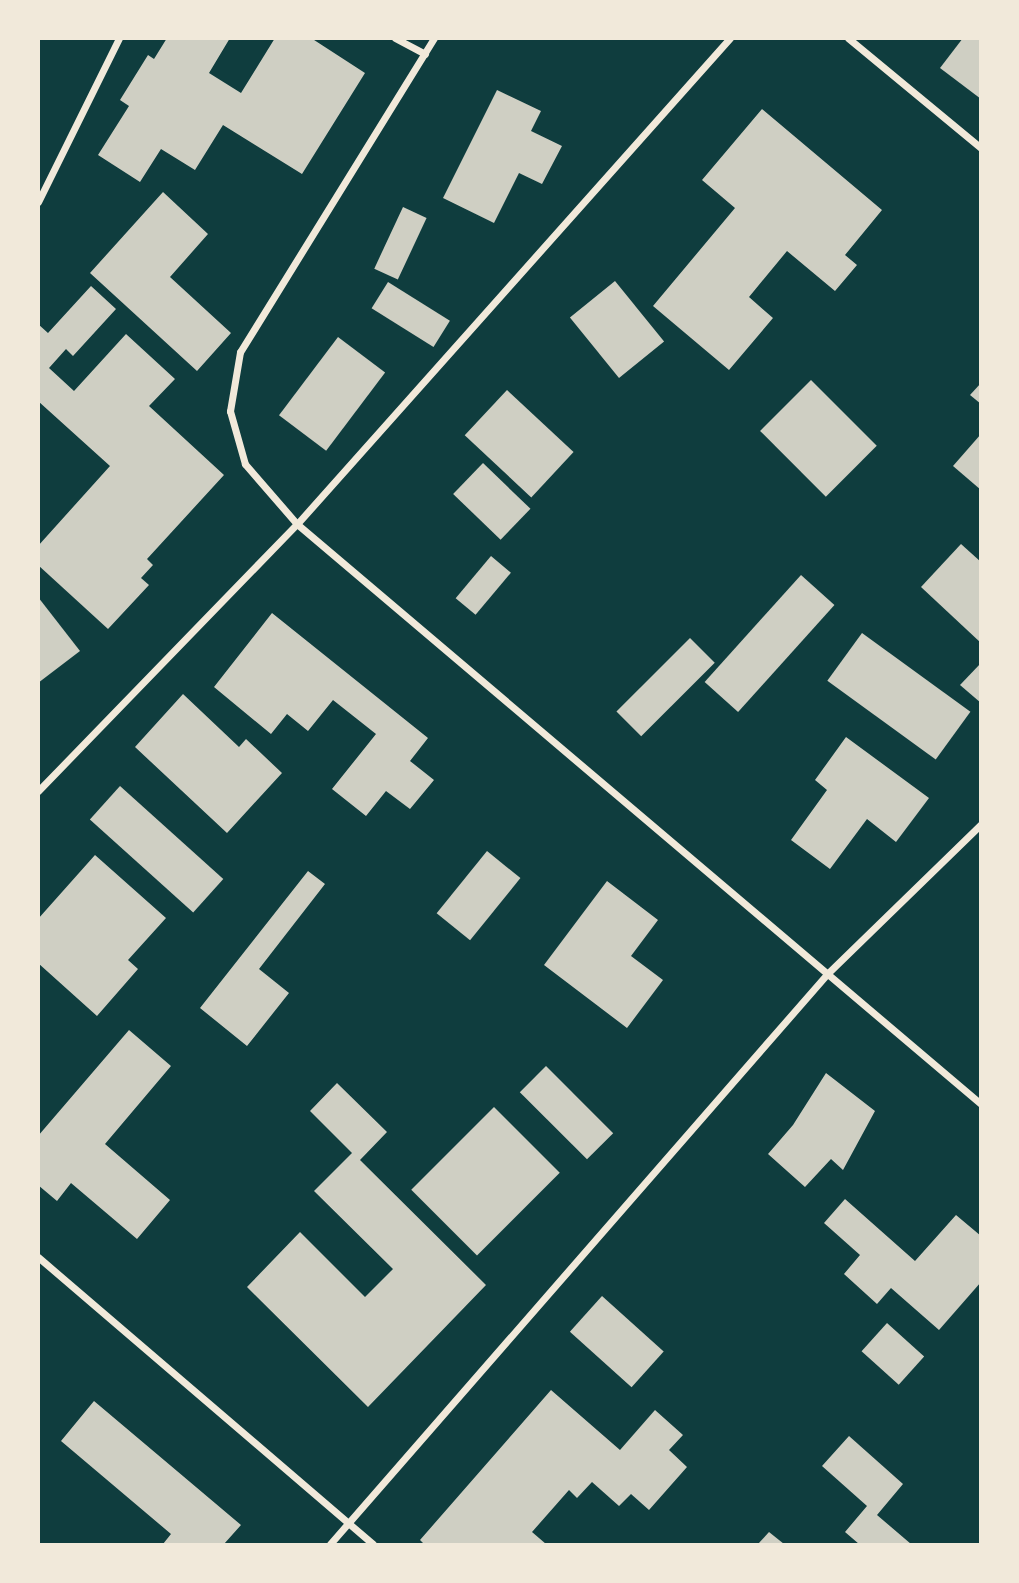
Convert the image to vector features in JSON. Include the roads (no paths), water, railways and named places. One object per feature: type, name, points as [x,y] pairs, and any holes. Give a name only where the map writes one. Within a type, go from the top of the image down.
[{"type":"street","points":[[38,202],[119,38]]},
{"type":"street","points":[[395,38],[425,54]]},
{"type":"street","points":[[434,38],[240,352],[230,411],[245,464],[297,524],[981,1104]]},
{"type":"street","points":[[38,791],[297,524],[730,38]]},
{"type":"street","points":[[848,38],[981,148]]},
{"type":"street","points":[[330,1545],[827,974],[981,824]]},
{"type":"street","points":[[38,1257],[373,1545]]}]
